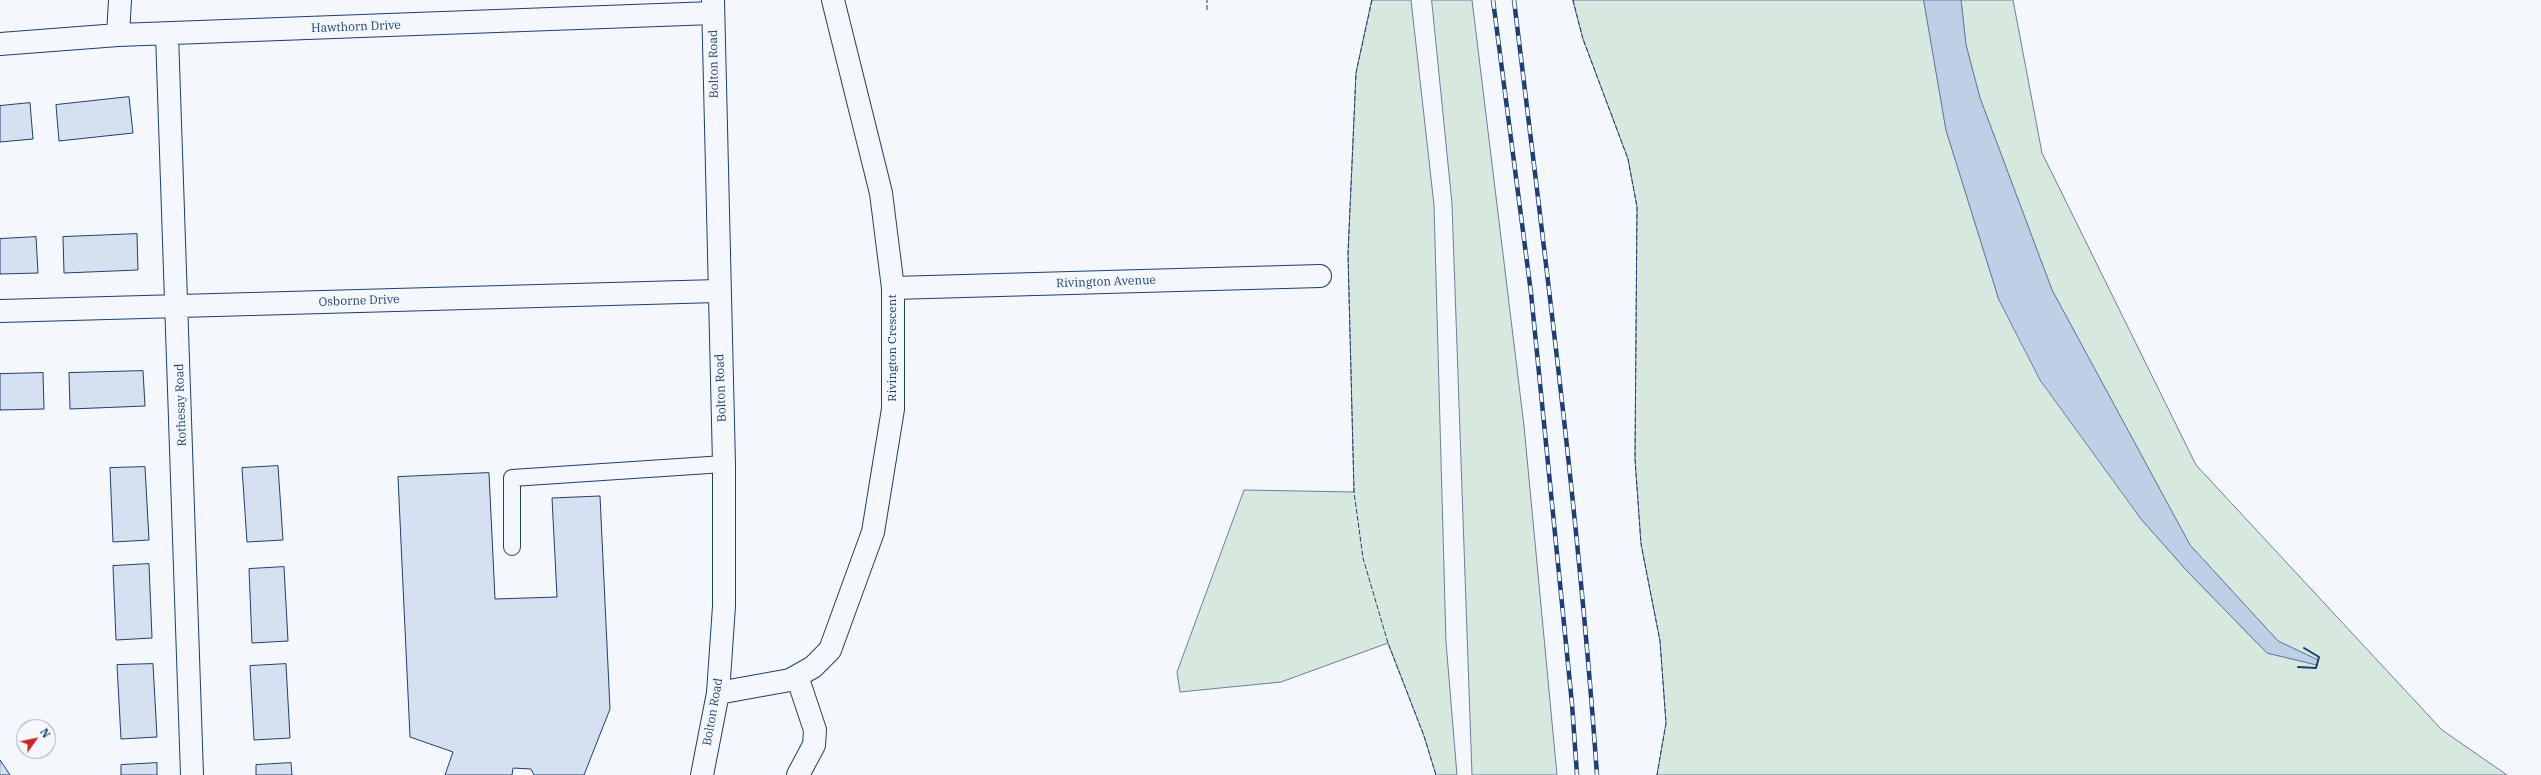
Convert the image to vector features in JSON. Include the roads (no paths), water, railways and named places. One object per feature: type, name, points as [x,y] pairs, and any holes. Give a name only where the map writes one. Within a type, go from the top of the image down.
[{"type":"street","points":[[118,35],[120,0]]},
{"type":"street","name":"Rivington Crescent","points":[[718,693],[760,687],[790,680],[813,667],[830,650],[873,532],[893,409],[893,288],[881,192],[833,0]]},
{"type":"street","name":"Hawthorn Drive","points":[[0,44],[118,35],[167,34],[713,6]]},
{"type":"street","name":"Bolton Road","points":[[702,775],[718,693],[724,606],[724,464],[718,291],[713,6]]},
{"type":"street","name":"Rothesay Road","points":[[167,34],[178,306],[192,775]]},
{"type":"street","name":"Rivington Avenue","points":[[893,288],[1320,276]]},
{"type":"street","name":"Osborne Drive","points":[[0,311],[718,291]]},
{"type":"street","points":[[797,676],[814,730],[814,745],[798,775]]},
{"type":"lane","points":[[512,547],[512,478],[724,464]]},
{"type":"water","points":[[1924,0],[1961,0],[1966,45],[1980,98],[2052,290],[2190,545],[2278,641],[2318,660],[2317,665],[2267,653],[2188,572],[2141,519],[2040,380],[1999,300],[1946,130]]},
{"type":"railway","points":[[1493,0],[1531,293],[1572,704],[1577,775]]},
{"type":"railway","points":[[1514,0],[1571,484],[1590,678],[1597,775]]}]
